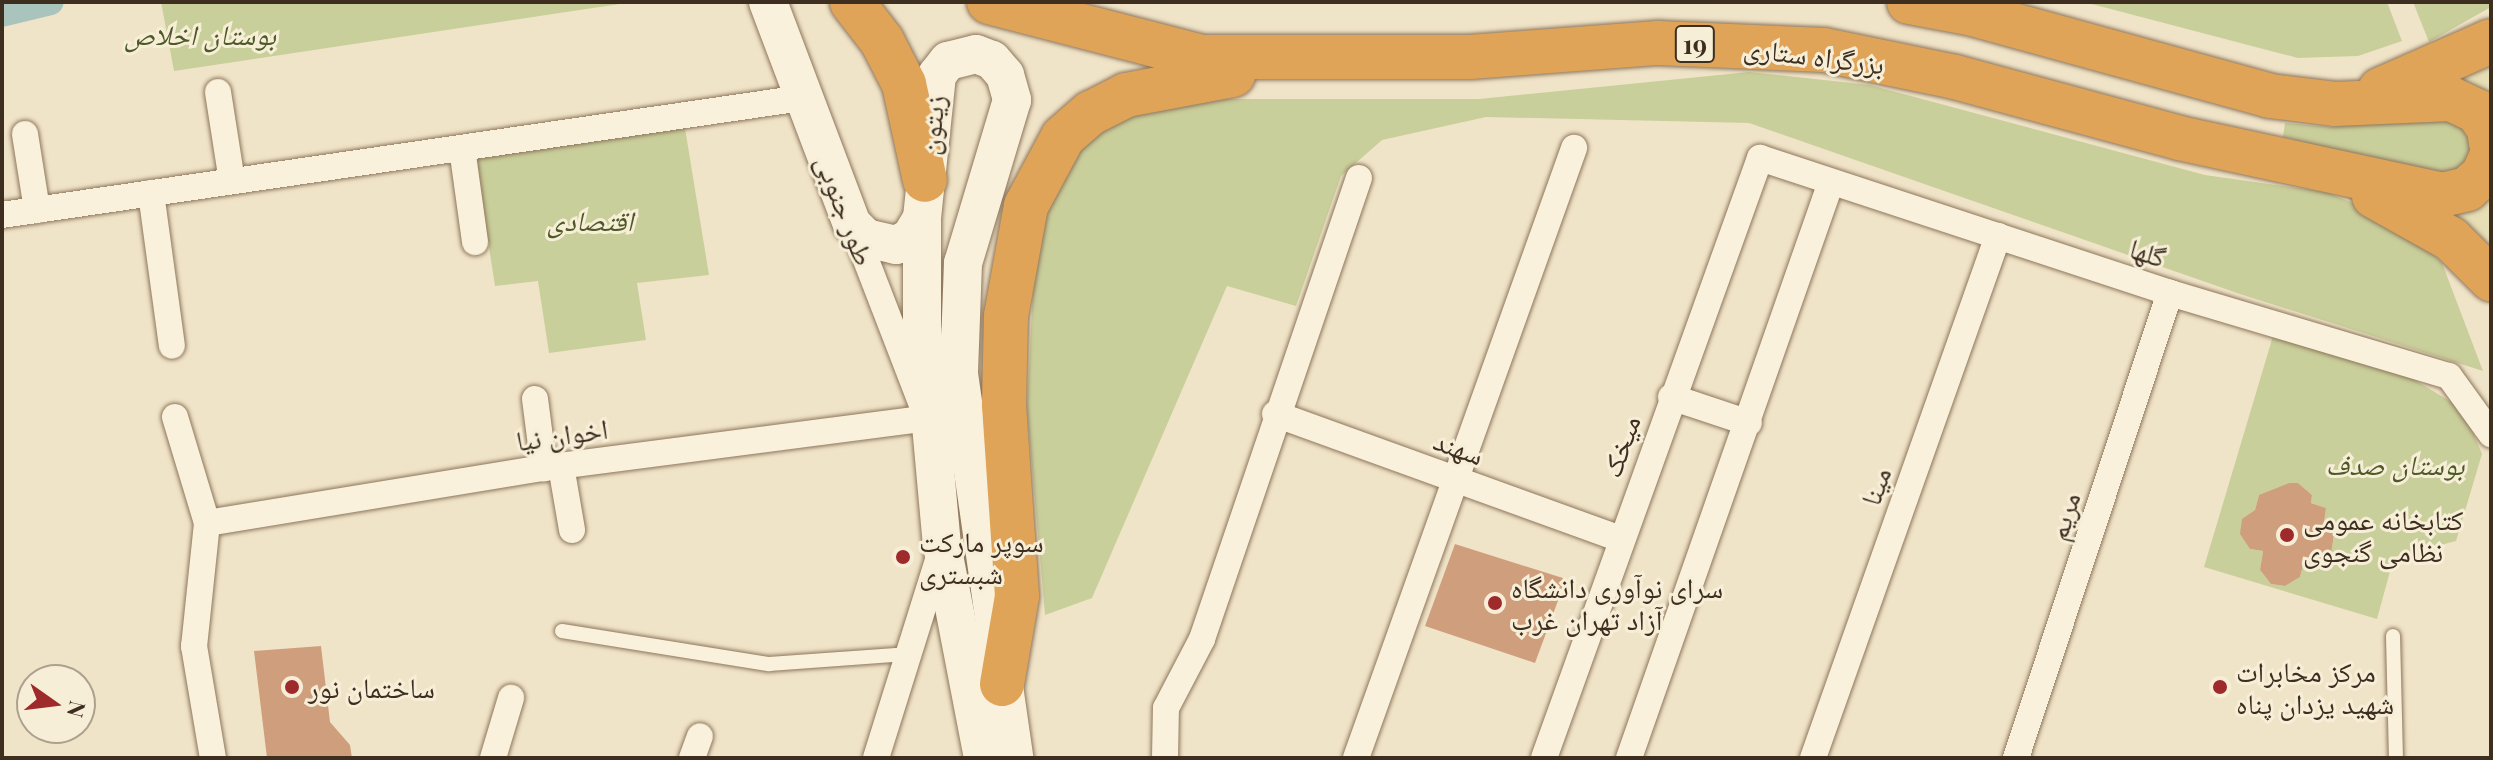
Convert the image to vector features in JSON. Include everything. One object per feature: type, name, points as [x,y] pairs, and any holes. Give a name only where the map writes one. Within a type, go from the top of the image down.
[{"type":"highway","points":[[852,2],[882,41],[904,84],[924,199]]},
{"type":"highway","name":"بزرگراه ستاری","points":[[989,2],[1202,57],[1363,60],[1658,43],[1824,50],[1955,77],[2104,120],[2442,195],[2467,189],[2483,175],[2491,157]]},
{"type":"highway","points":[[1909,2],[1973,14],[2256,93],[2335,104],[2451,99],[2477,111],[2489,129],[2491,143]]},
{"type":"highway","points":[[2335,104],[2403,83],[2491,41]]},
{"type":"highway","points":[[1002,684],[1017,596],[1004,404],[1006,316],[1017,241],[1042,170],[1063,137],[1091,113],[1126,95],[1177,81],[1363,60]]},
{"type":"highway","points":[[2274,159],[2408,211],[2451,239],[2491,279]]},
{"type":"main road","name":"طور جنوبی","points":[[768,2],[852,224]]},
{"type":"main road","name":"زیتون","points":[[983,758],[942,546],[927,418],[924,199],[937,75],[958,56],[976,54],[992,60],[1005,75],[1012,100],[976,207],[963,263],[959,374],[1014,758]]},
{"type":"main road","points":[[852,224],[866,238],[896,245],[910,238],[924,199]]},
{"type":"street","points":[[218,92],[232,181]]},
{"type":"street","points":[[2,215],[802,98]]},
{"type":"street","points":[[25,134],[37,210]]},
{"type":"street","points":[[462,148],[475,242]]},
{"type":"street","points":[[1356,758],[1451,478],[1574,148]]},
{"type":"street","name":"گلها","points":[[1760,158],[2170,293],[2449,376],[2491,434]]},
{"type":"street","name":"میخک","points":[[1544,758],[1671,397],[1760,158]]},
{"type":"street","points":[[1165,758],[1166,708],[1202,639],[1275,414],[1359,178]]},
{"type":"street","points":[[1629,758],[1831,182]]},
{"type":"street","points":[[151,193],[172,346]]},
{"type":"street","name":"طور جنوبی","points":[[852,224],[927,418]]},
{"type":"street","name":"مینا","points":[[1813,758],[1998,236]]},
{"type":"street","name":"مریم","points":[[2016,758],[2170,293]]},
{"type":"street","points":[[1671,397],[1749,423]]},
{"type":"street","points":[[535,399],[572,530]]},
{"type":"street","name":"سهند","points":[[1275,414],[1620,539]]},
{"type":"street","points":[[175,417],[207,523],[194,646],[213,758]]},
{"type":"street","name":"اخوان نیا","points":[[207,523],[553,467],[927,418]]},
{"type":"street","points":[[876,758],[942,546]]},
{"type":"street","points":[[493,758],[511,698]]},
{"type":"lane","points":[[562,631],[769,664],[907,654]]},
{"type":"lane","points":[[2393,636],[2396,758]]},
{"type":"shaded area","points":[[2491,58],[2491,100],[2445,82]]},
{"type":"shaded area","points":[[2491,191],[2491,258],[2422,204]]},
{"type":"green space","name":"بوستان اخلاص","points":[[161,2],[633,2],[174,71]]},
{"type":"green space","points":[[2084,2],[2387,2],[2402,41],[2358,56],[2298,58]]},
{"type":"green space","points":[[2413,2],[2491,2],[2491,7],[2429,42]]},
{"type":"green space","points":[[1749,72],[1870,85],[2205,175],[2326,192],[2399,222],[2442,263],[2483,371],[2240,294],[1749,123],[1486,117],[1382,140],[1341,176],[1296,306],[1227,286],[1092,598],[1045,615],[1027,409],[1033,288],[1048,198],[1082,147],[1120,118],[1167,99],[1479,99]]},
{"type":"green space","points":[[2453,111],[2479,143],[2457,180],[2283,137],[2285,123],[2331,127]]},
{"type":"green space","name":"اقتصادی","points":[[685,128],[709,275],[637,283],[646,340],[549,353],[538,281],[495,286],[475,157]]},
{"type":"green space","name":"بوستان صدف","points":[[2273,336],[2403,373],[2463,409],[2482,454],[2456,541],[2394,557],[2377,619],[2204,567]],"holes":[[[2289,483],[2298,483],[2312,495],[2311,503],[2326,508],[2324,523],[2334,536],[2331,554],[2315,565],[2304,562],[2300,577],[2285,586],[2271,584],[2260,570],[2263,551],[2250,549],[2243,519],[2255,510],[2259,495],[2273,496]]]},
{"type":"building","name":"کتابخانه عمومی نظامی گنجوی","points":[[2289,483],[2298,483],[2312,495],[2311,503],[2326,508],[2324,523],[2334,535],[2331,554],[2315,565],[2304,562],[2300,577],[2285,586],[2271,584],[2260,570],[2263,551],[2250,549],[2240,534],[2242,519],[2255,510],[2259,495]]},
{"type":"building","name":"سرای نوآوری دانشگاه آزاد تهران غرب","points":[[1455,544],[1566,579],[1535,663],[1425,626]]},
{"type":"building","name":"ساختمان نور","points":[[321,646],[330,722],[350,745],[352,758],[267,758],[254,651]]},
{"type":"waterway","points":[[2,14],[51,2]]},
{"type":"place","name":"کتابخانه عمومی نظامی گنجوی","points":[[2287,535]]},
{"type":"place","name":"سوپر مارکت شبستری","points":[[903,557]]},
{"type":"place","name":"سرای نوآوری دانشگاه آزاد تهران غرب","points":[[1495,603]]},
{"type":"place","name":"ساختمان نور","points":[[292,687]]},
{"type":"place","name":"مرکز مخابرات شهید یزدان پناه","points":[[2220,687]]}]
